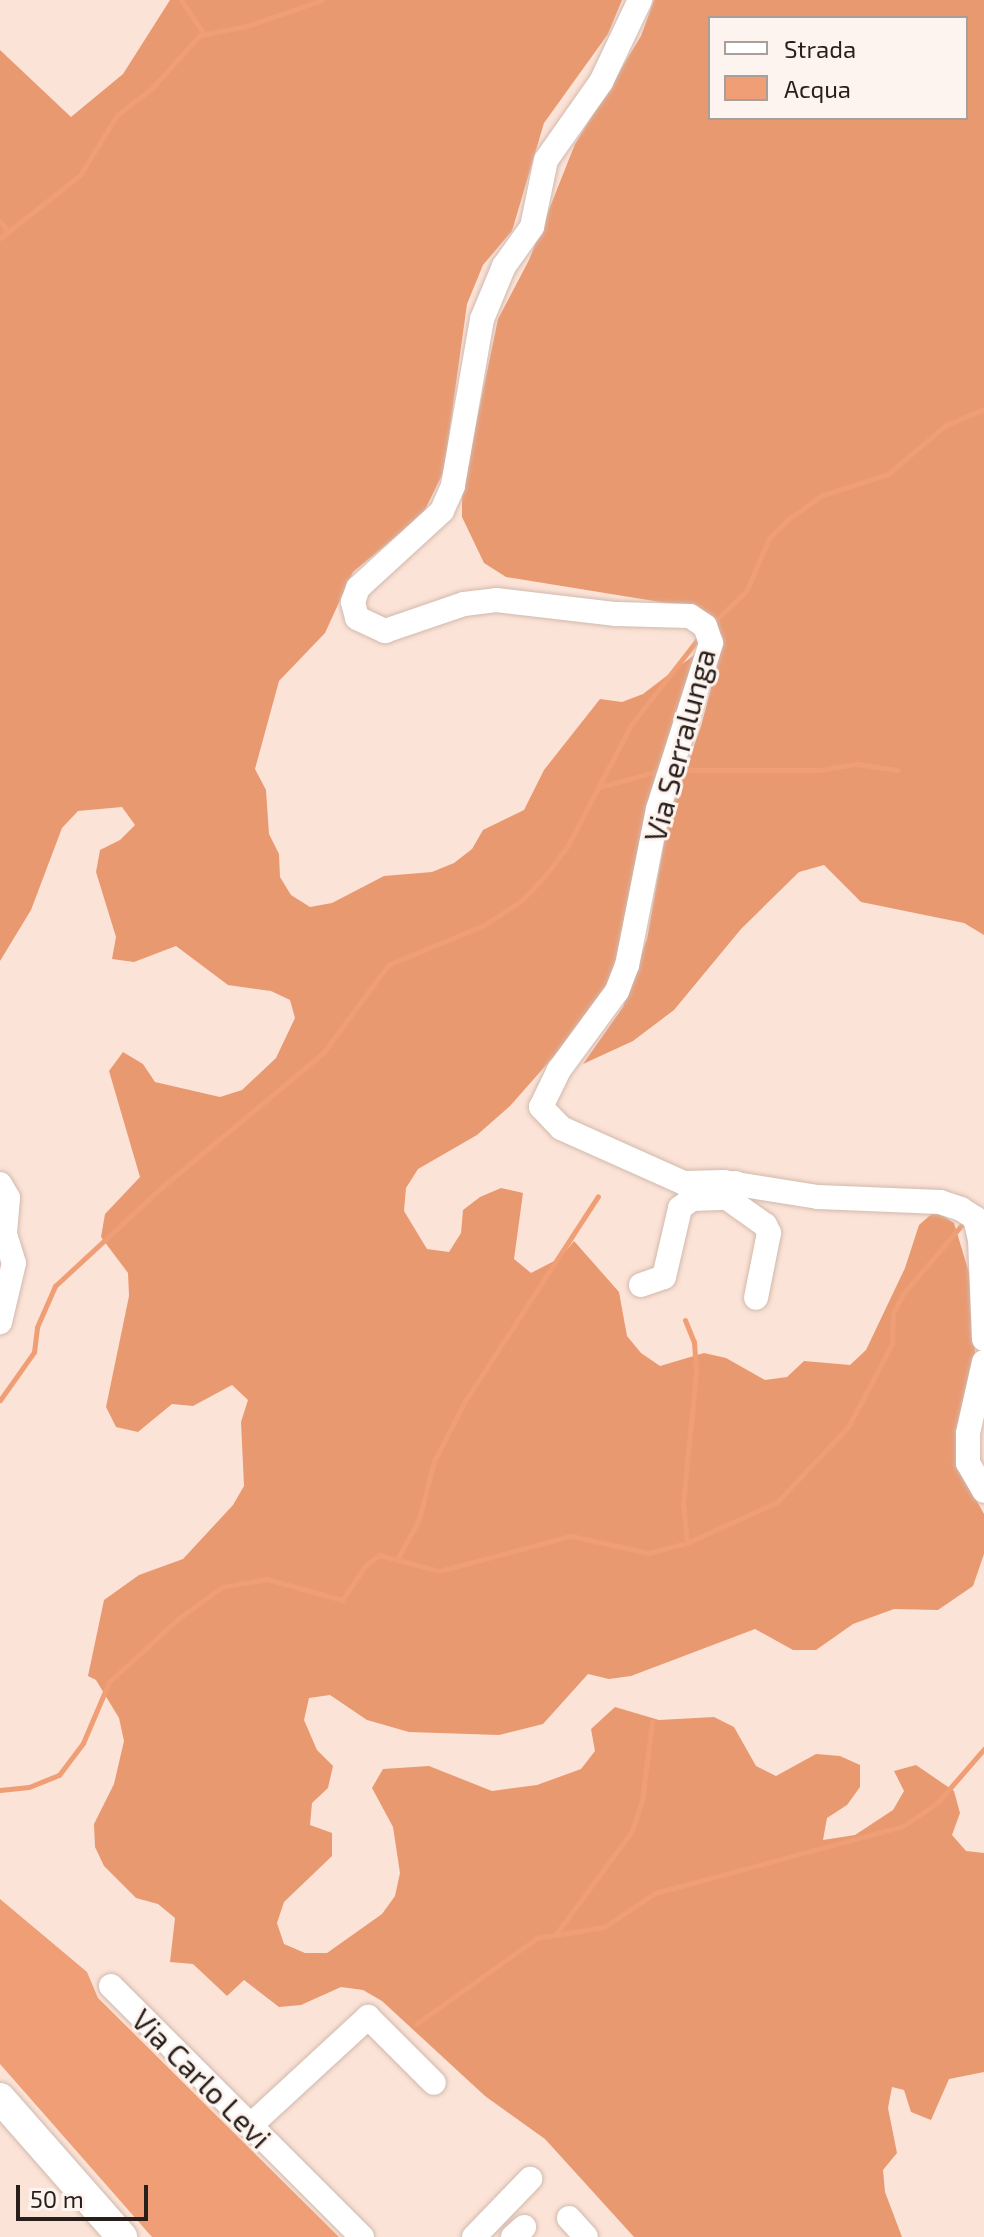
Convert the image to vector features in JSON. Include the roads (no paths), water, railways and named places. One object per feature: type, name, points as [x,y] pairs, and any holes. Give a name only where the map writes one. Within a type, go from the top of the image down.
[{"type":"main road","points":[[0,2098],[122,2237]]},
{"type":"street","name":"Via Serralunga","points":[[640,0],[601,82],[546,160],[532,227],[504,266],[482,319],[453,486],[442,511],[378,568],[353,602],[357,618],[385,631],[464,604],[496,600],[616,614],[690,616],[705,626],[711,643],[658,809],[627,965],[617,991],[559,1070],[541,1107],[561,1128],[684,1183],[732,1191],[940,1202],[961,1209],[975,1218],[980,1239],[984,1339]]},
{"type":"street","points":[[0,1184],[8,1198],[5,1234],[14,1263],[0,1322]]},
{"type":"street","name":"Via Serralunga","points":[[641,1285],[664,1277],[680,1208],[692,1199],[732,1191]]},
{"type":"street","points":[[732,1191],[769,1233],[756,1298]]},
{"type":"street","points":[[984,1362],[968,1433],[968,1463],[984,1491]]},
{"type":"street","name":"Via Carlo Levi","points":[[111,1986],[362,2237]]},
{"type":"street","points":[[250,2126],[368,2017],[434,2083]]},
{"type":"street","points":[[474,2237],[530,2179]]},
{"type":"street","points":[[569,2218],[586,2237]]},
{"type":"water","points":[[0,1899],[87,1972],[98,1998],[339,2237],[152,2237],[0,2064]]},
{"type":"waterway","points":[[181,0],[203,33]]},
{"type":"waterway","points":[[0,238],[80,175],[117,115],[152,88],[200,35],[247,26],[322,0]]},
{"type":"waterway","points":[[0,221],[8,232]]},
{"type":"waterway","points":[[711,625],[747,590],[769,538],[791,517],[823,495],[888,474],[946,425],[984,409]]},
{"type":"waterway","points":[[0,1400],[34,1352],[37,1327],[55,1286],[162,1187],[323,1053],[388,965],[484,925],[521,901],[545,876],[568,845],[631,725],[701,635]]},
{"type":"waterway","points":[[676,770],[819,770],[857,764],[898,770]]},
{"type":"waterway","points":[[599,787],[662,770]]},
{"type":"waterway","points":[[398,1558],[419,1519],[434,1461],[465,1401],[598,1196]]},
{"type":"waterway","points":[[0,1790],[29,1787],[59,1775],[83,1743],[109,1682],[179,1618],[222,1587],[267,1579],[342,1600],[365,1566],[379,1555],[439,1571],[571,1536],[649,1553],[687,1543],[777,1502],[848,1427],[892,1344],[893,1313],[903,1294],[965,1221]]},
{"type":"waterway","points":[[685,1320],[694,1342],[696,1373],[683,1503],[687,1543]]},
{"type":"waterway","points":[[556,1934],[632,1831],[642,1801],[652,1722]]},
{"type":"waterway","points":[[416,2024],[537,1938],[604,1927],[655,1893],[903,1826],[937,1803],[984,1749]]}]
